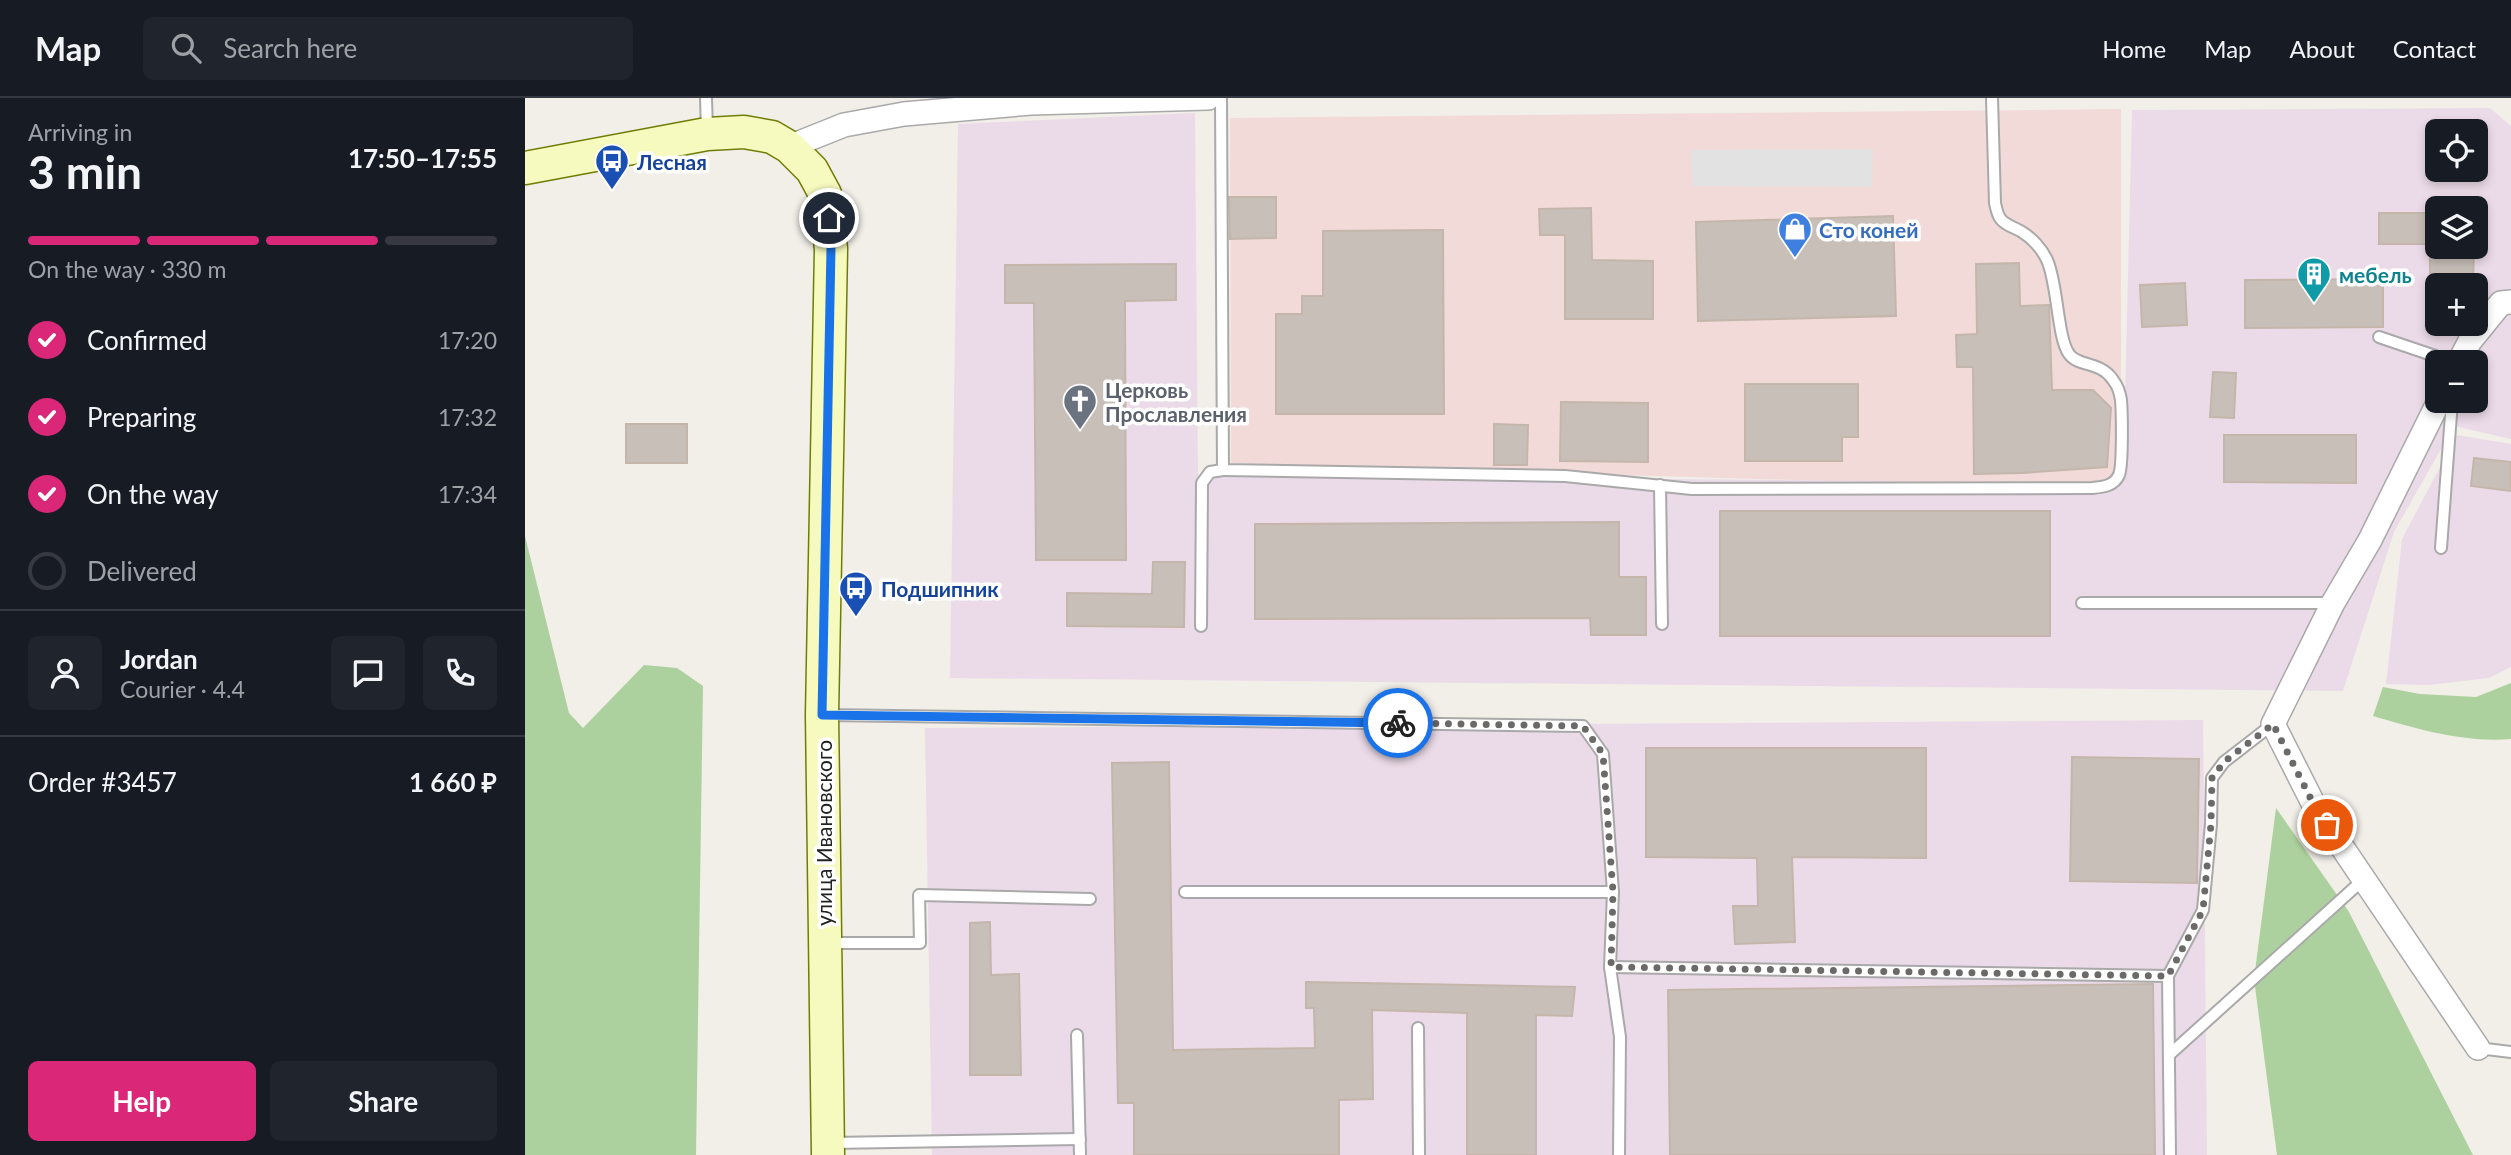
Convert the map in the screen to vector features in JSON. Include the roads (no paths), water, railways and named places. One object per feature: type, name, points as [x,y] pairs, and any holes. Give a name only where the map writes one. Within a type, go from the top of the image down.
[{"type":"main road","points":[[525,168],[707,134],[744,132],[772,137],[789,147]]},
{"type":"main road","name":"улица Ивановского","points":[[789,147],[812,170],[825,194],[831,248],[822,715],[828,1149]]},
{"type":"street","points":[[789,147],[844,125],[904,114],[1031,100],[1207,98]]},
{"type":"street","points":[[2465,350],[2501,303],[2511,302]]},
{"type":"street","points":[[2433,413],[2273,724],[2315,807],[2479,1048]]},
{"type":"lane","points":[[706,98],[707,134]]},
{"type":"lane","points":[[1221,98],[1223,470]]},
{"type":"lane","points":[[1201,626],[1202,484],[1210,472],[1223,470],[1565,476],[1692,489],[2108,486],[2119,476],[2121,398],[2109,373],[2097,365],[2069,355],[2046,259],[2024,232],[1999,217],[1996,202],[1992,98]]},
{"type":"lane","points":[[2379,337],[2425,353]]},
{"type":"lane","points":[[2441,548],[2451,413]]},
{"type":"lane","points":[[1660,485],[1662,624]]},
{"type":"lane","points":[[2082,603],[2333,603]]},
{"type":"lane","points":[[822,715],[1583,726],[1603,754],[1613,892],[1611,967],[1620,1037],[1619,1155]]},
{"type":"lane","points":[[2170,1155],[2168,976],[2203,910],[2211,824],[2212,778],[2224,762],[2273,724]]},
{"type":"lane","points":[[2169,1055],[2364,879]]},
{"type":"lane","points":[[1185,892],[1613,892]]},
{"type":"lane","points":[[824,943],[920,943],[919,895],[1090,899]]},
{"type":"lane","points":[[1611,967],[2168,976]]},
{"type":"lane","points":[[1418,1028],[1419,1155]]},
{"type":"lane","points":[[1077,1035],[1080,1155]]},
{"type":"lane","points":[[2479,1048],[2511,1052]]},
{"type":"lane","points":[[828,1149],[1080,1139]]},
{"type":"place","name":"Лесная","points":[[612,191]]},
{"type":"place","name":"Сто коней","points":[[1795,259]]},
{"type":"place","name":"мебель","points":[[2314,304]]},
{"type":"place","name":"Церковь Прославления","points":[[1080,431]]},
{"type":"place","name":"Подшипник","points":[[856,618]]}]
